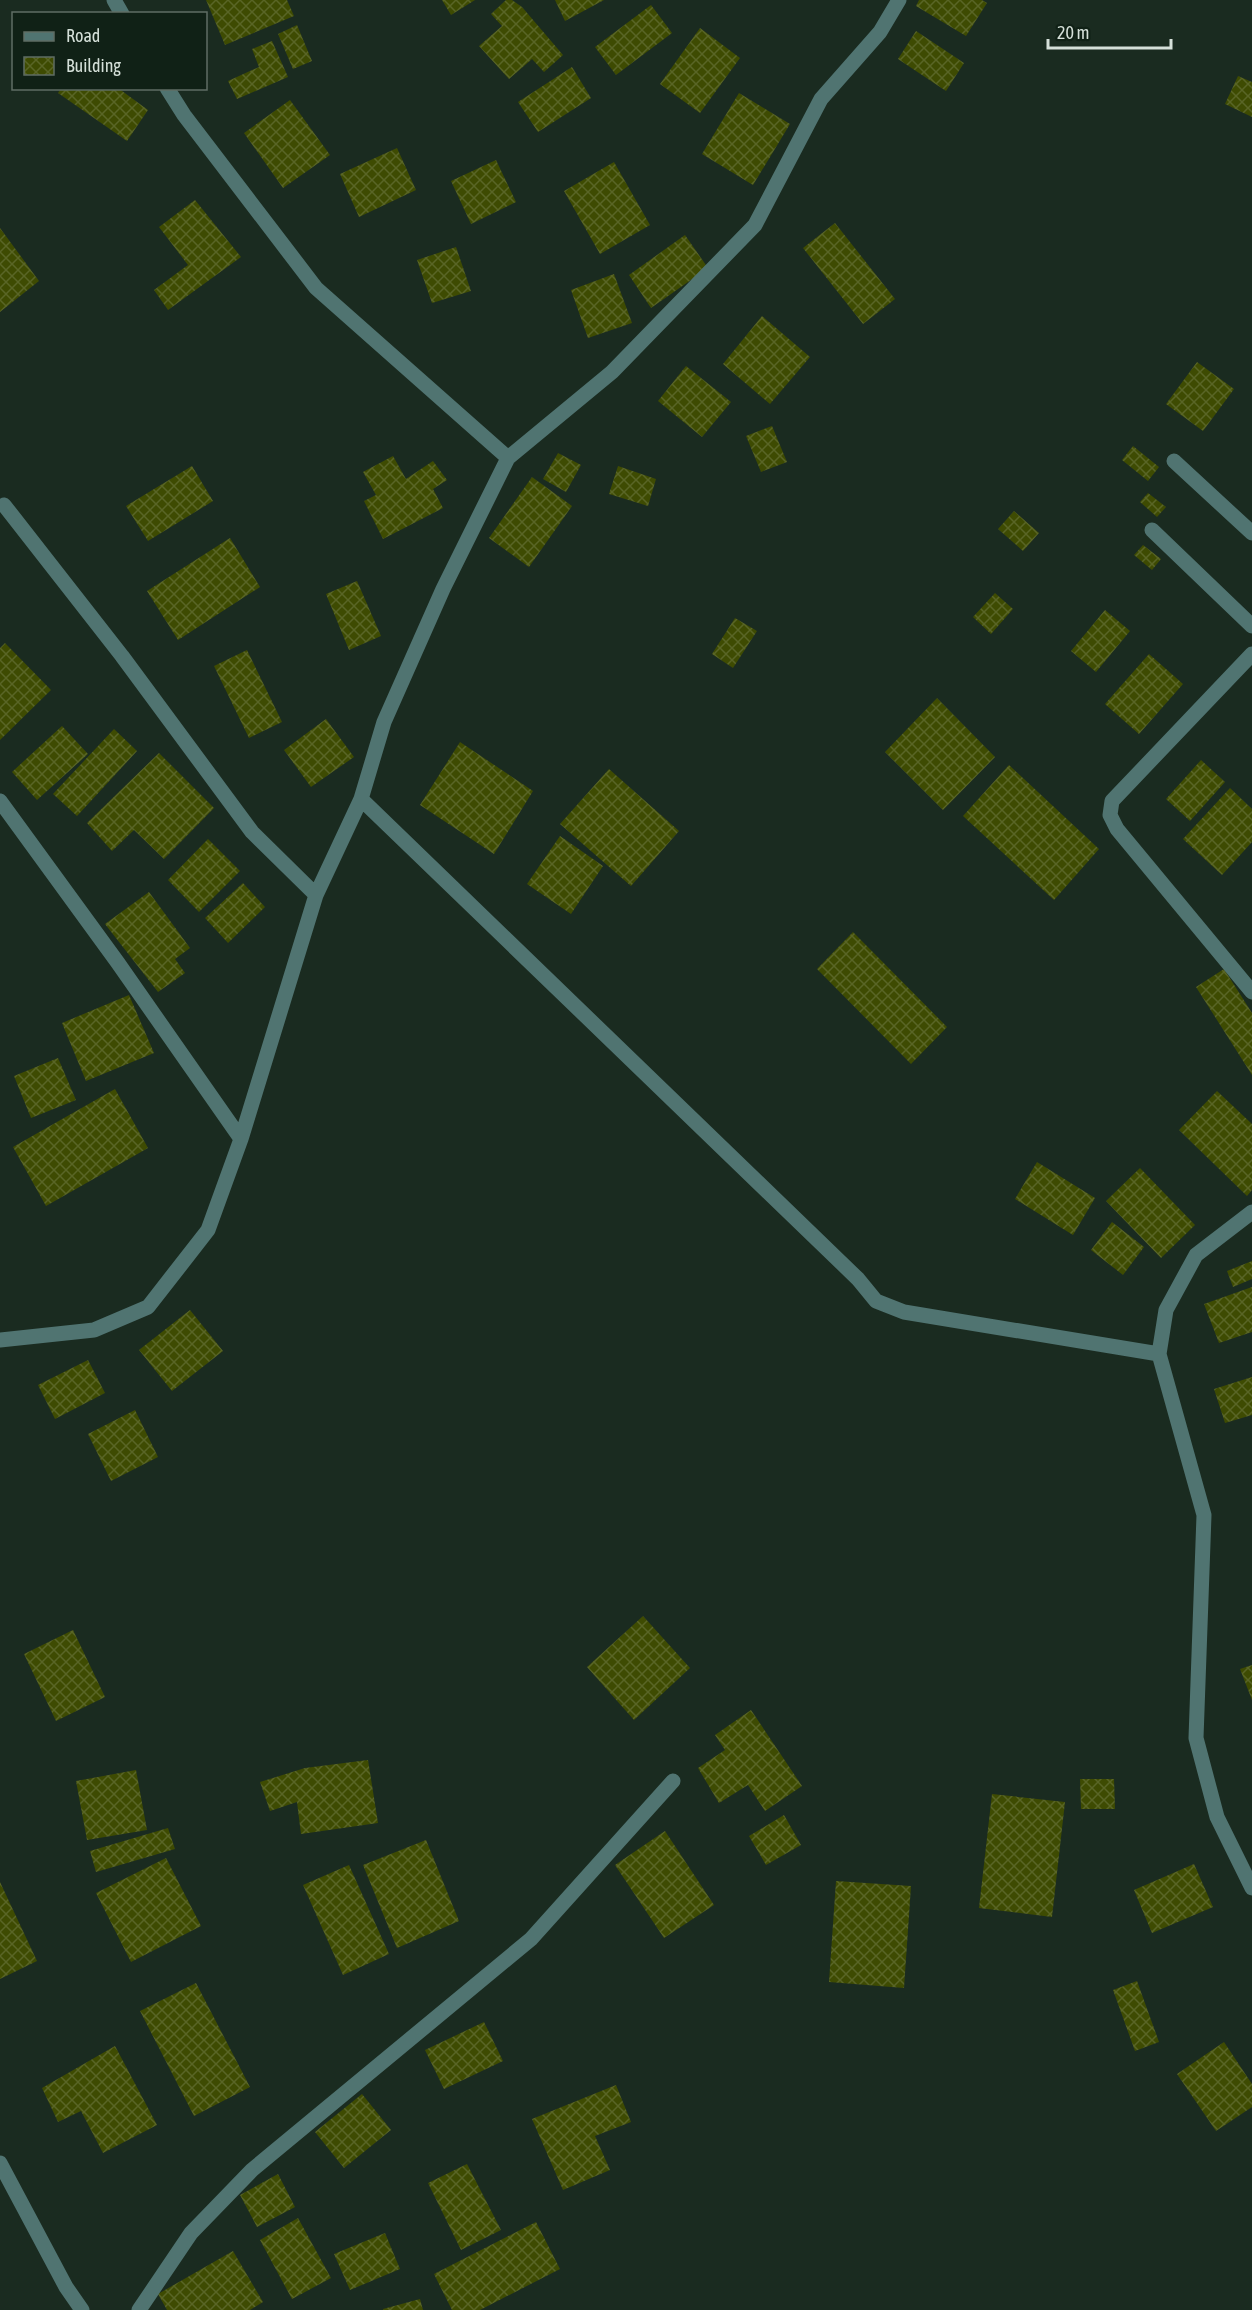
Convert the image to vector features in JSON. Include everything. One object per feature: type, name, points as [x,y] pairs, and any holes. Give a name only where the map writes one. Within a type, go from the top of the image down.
[{"type":"street","points":[[0,1340],[94,1330],[148,1307],[207,1230],[241,1139],[316,896],[361,800],[384,722],[443,590],[508,458],[612,372],[755,225],[821,99],[880,32],[899,0]]},
{"type":"street","points":[[168,90],[183,115],[316,288],[508,458]]},
{"type":"street","points":[[1174,461],[1252,534]]},
{"type":"street","points":[[4,505],[122,656],[252,832],[316,896]]},
{"type":"street","points":[[1152,530],[1252,626]]},
{"type":"street","points":[[1252,654],[1112,801],[1110,815],[1117,829],[1252,992]]},
{"type":"street","points":[[361,800],[858,1279],[876,1301],[904,1312],[1159,1354]]},
{"type":"street","points":[[0,801],[118,963],[241,1139]]},
{"type":"street","points":[[1252,1212],[1196,1255],[1166,1310],[1159,1354],[1204,1515],[1196,1738],[1217,1817],[1252,1888]]},
{"type":"street","points":[[139,2310],[190,2233],[252,2170],[531,1939],[673,1781]]},
{"type":"street","points":[[0,2163],[66,2287],[82,2310]]},
{"type":"building","points":[[206,0],[287,0],[294,16],[225,45]]},
{"type":"building","points":[[442,0],[475,0],[451,15]]},
{"type":"building","points":[[506,0],[512,0],[522,7],[563,55],[544,72],[532,59],[509,79],[479,46],[502,26],[491,14]]},
{"type":"building","points":[[555,0],[604,0],[565,21]]},
{"type":"building","points":[[919,0],[982,0],[987,3],[966,36],[916,6]]},
{"type":"building","points":[[651,5],[672,33],[616,75],[595,47]]},
{"type":"building","points":[[297,25],[312,61],[293,69],[278,34]]},
{"type":"building","points":[[700,28],[740,58],[700,113],[660,84]]},
{"type":"building","points":[[916,31],[964,63],[946,91],[898,59]]},
{"type":"building","points":[[272,41],[288,77],[237,99],[228,81],[259,67],[252,49]]},
{"type":"building","points":[[572,67],[591,98],[538,132],[518,102]]},
{"type":"building","points":[[1238,76],[1252,82],[1252,117],[1225,104]]},
{"type":"building","points":[[60,90],[121,90],[148,110],[127,141],[58,93]]},
{"type":"building","points":[[739,93],[790,124],[753,185],[702,154]]},
{"type":"building","points":[[290,100],[330,155],[283,188],[244,133]]},
{"type":"building","points":[[397,148],[416,190],[359,217],[340,174]]},
{"type":"building","points":[[496,160],[516,202],[471,224],[451,181]]},
{"type":"building","points":[[614,162],[650,225],[600,254],[564,191]]},
{"type":"building","points":[[195,200],[241,257],[168,310],[154,290],[188,265],[159,227]]},
{"type":"building","points":[[835,223],[895,299],[863,324],[803,248]]},
{"type":"building","points":[[0,228],[39,281],[0,312]]},
{"type":"building","points":[[685,235],[708,268],[651,308],[629,275]]},
{"type":"building","points":[[456,247],[471,291],[432,303],[417,260]]},
{"type":"building","points":[[614,274],[632,323],[588,338],[571,290]]},
{"type":"building","points":[[762,316],[810,357],[770,404],[723,364]]},
{"type":"building","points":[[1197,362],[1234,389],[1203,431],[1166,404]]},
{"type":"building","points":[[686,366],[731,402],[702,437],[658,401]]},
{"type":"building","points":[[772,426],[787,462],[761,472],[746,436]]},
{"type":"building","points":[[1133,446],[1159,467],[1148,481],[1122,460]]},
{"type":"building","points":[[558,453],[581,465],[566,492],[543,479]]},
{"type":"building","points":[[393,456],[406,479],[433,461],[447,480],[433,489],[443,508],[383,539],[364,501],[376,495],[363,472]]},
{"type":"building","points":[[192,466],[213,501],[148,541],[126,506]]},
{"type":"building","points":[[618,466],[656,479],[648,506],[609,494]]},
{"type":"building","points":[[532,477],[572,506],[529,567],[489,538]]},
{"type":"building","points":[[1148,493],[1166,507],[1157,517],[1140,502]]},
{"type":"building","points":[[1014,511],[1039,533],[1023,551],[998,529]]},
{"type":"building","points":[[230,538],[260,587],[178,640],[147,591]]},
{"type":"building","points":[[1143,545],[1161,559],[1152,570],[1134,555]]},
{"type":"building","points":[[357,581],[381,636],[349,650],[326,594]]},
{"type":"building","points":[[995,593],[1013,609],[991,634],[973,617]]},
{"type":"building","points":[[1105,610],[1130,631],[1096,672],[1071,651]]},
{"type":"building","points":[[735,618],[757,631],[733,668],[712,654]]},
{"type":"building","points":[[5,643],[51,690],[0,740],[0,648]]},
{"type":"building","points":[[247,650],[282,722],[249,738],[214,666]]},
{"type":"building","points":[[1149,654],[1183,684],[1139,734],[1105,704]]},
{"type":"building","points":[[937,698],[995,757],[943,810],[885,752]]},
{"type":"building","points":[[326,719],[354,757],[311,787],[284,750]]},
{"type":"building","points":[[62,726],[88,754],[37,800],[12,772]]},
{"type":"building","points":[[114,729],[137,751],[77,816],[53,794]]},
{"type":"building","points":[[460,742],[533,791],[494,854],[420,805]]},
{"type":"building","points":[[159,753],[214,808],[164,859],[134,830],[112,851],[87,823]]},
{"type":"building","points":[[1201,760],[1225,782],[1190,821],[1166,799]]},
{"type":"building","points":[[1009,765],[1099,849],[1054,900],[963,816]]},
{"type":"building","points":[[609,769],[679,831],[631,886],[560,824]]},
{"type":"building","points":[[1230,788],[1252,809],[1252,842],[1222,875],[1183,839]]},
{"type":"building","points":[[560,836],[603,866],[571,914],[527,884]]},
{"type":"building","points":[[208,839],[240,871],[199,912],[168,880]]},
{"type":"building","points":[[243,883],[265,907],[228,943],[205,918]]},
{"type":"building","points":[[149,892],[190,948],[175,959],[185,973],[158,992],[105,924]]},
{"type":"building","points":[[853,932],[947,1027],[911,1064],[817,969]]},
{"type":"building","points":[[1224,969],[1252,1013],[1252,1075],[1196,987]]},
{"type":"building","points":[[129,995],[154,1053],[86,1081],[62,1023]]},
{"type":"building","points":[[58,1058],[76,1100],[31,1118],[14,1076]]},
{"type":"building","points":[[115,1089],[148,1148],[46,1206],[13,1147]]},
{"type":"building","points":[[1217,1091],[1252,1124],[1252,1190],[1247,1196],[1179,1130]]},
{"type":"building","points":[[1037,1162],[1095,1198],[1073,1235],[1015,1199]]},
{"type":"building","points":[[1140,1168],[1195,1225],[1161,1258],[1106,1201]]},
{"type":"building","points":[[1112,1222],[1144,1247],[1123,1275],[1091,1250]]},
{"type":"building","points":[[1252,1261],[1252,1279],[1233,1287],[1227,1271]]},
{"type":"building","points":[[1252,1287],[1252,1332],[1219,1343],[1204,1304]]},
{"type":"building","points":[[190,1310],[223,1351],[172,1391],[139,1350]]},
{"type":"building","points":[[88,1360],[105,1393],[55,1419],[38,1385]]},
{"type":"building","points":[[1252,1377],[1252,1415],[1225,1423],[1214,1389]]},
{"type":"building","points":[[135,1410],[158,1457],[111,1481],[88,1434]]},
{"type":"building","points":[[643,1616],[690,1668],[634,1720],[587,1667]]},
{"type":"building","points":[[73,1630],[105,1697],[56,1721],[24,1654]]},
{"type":"building","points":[[1252,1665],[1252,1700],[1240,1669]]},
{"type":"building","points":[[751,1710],[802,1786],[765,1811],[748,1785],[719,1803],[698,1768],[725,1750],[715,1735]]},
{"type":"building","points":[[368,1760],[378,1823],[301,1834],[297,1802],[270,1811],[260,1782],[305,1768]]},
{"type":"building","points":[[136,1770],[147,1830],[87,1840],[76,1781]]},
{"type":"building","points":[[1080,1779],[1114,1779],[1115,1809],[1081,1809]]},
{"type":"building","points":[[992,1794],[1065,1802],[1052,1917],[979,1908]]},
{"type":"building","points":[[784,1815],[801,1845],[766,1865],[749,1836]]},
{"type":"building","points":[[168,1828],[175,1849],[96,1872],[90,1851]]},
{"type":"building","points":[[665,1831],[714,1905],[664,1938],[615,1865]]},
{"type":"building","points":[[426,1840],[459,1921],[397,1948],[363,1865]]},
{"type":"building","points":[[166,1858],[201,1926],[131,1962],[96,1893]]},
{"type":"building","points":[[1194,1864],[1213,1907],[1152,1933],[1134,1890]]},
{"type":"building","points":[[349,1865],[389,1954],[343,1975],[303,1885]]},
{"type":"building","points":[[836,1881],[911,1886],[904,1988],[829,1982]]},
{"type":"building","points":[[0,1882],[37,1961],[0,1979]]},
{"type":"building","points":[[1137,1981],[1159,2042],[1135,2051],[1113,1990]]},
{"type":"building","points":[[196,1983],[250,2087],[194,2116],[140,2011]]},
{"type":"building","points":[[484,2022],[503,2061],[444,2089],[425,2050]]},
{"type":"building","points":[[1224,2042],[1252,2084],[1252,2107],[1216,2131],[1177,2074]]},
{"type":"building","points":[[115,2046],[157,2125],[103,2153],[81,2111],[58,2122],[42,2088]]},
{"type":"building","points":[[616,2085],[631,2122],[595,2136],[610,2170],[563,2190],[532,2119]]},
{"type":"building","points":[[362,2094],[391,2130],[344,2168],[315,2132]]},
{"type":"building","points":[[467,2164],[501,2230],[461,2250],[428,2183]]},
{"type":"building","points":[[278,2174],[295,2207],[257,2227],[240,2195]]},
{"type":"building","points":[[298,2218],[331,2278],[292,2299],[260,2240]]},
{"type":"building","points":[[536,2222],[560,2269],[480,2310],[452,2310],[434,2274]]},
{"type":"building","points":[[385,2233],[400,2269],[350,2290],[334,2254]]},
{"type":"building","points":[[233,2251],[263,2302],[250,2310],[167,2310],[158,2294]]},
{"type":"building","points":[[420,2299],[423,2310],[383,2310],[383,2309]]}]
